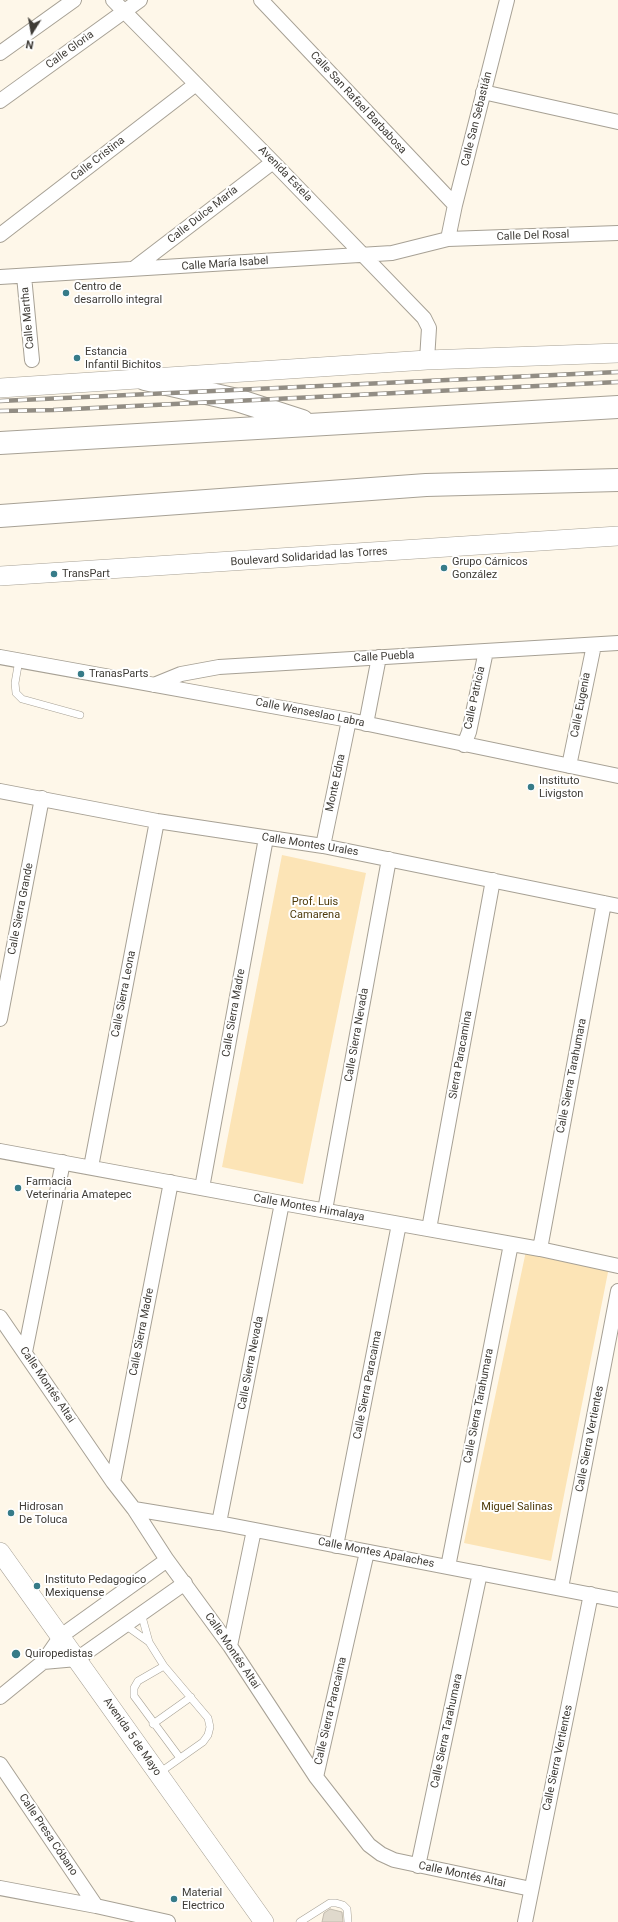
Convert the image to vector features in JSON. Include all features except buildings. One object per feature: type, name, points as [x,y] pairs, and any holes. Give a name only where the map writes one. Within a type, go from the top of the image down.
[{"type":"highway","points":[[145,379],[237,400],[315,425]]},
{"type":"highway","points":[[0,443],[618,407]]},
{"type":"highway","points":[[0,516],[426,485],[618,480]]},
{"type":"main road","points":[[0,388],[427,360],[618,352]]},
{"type":"main road","name":"Boulevard Solidaridad las Torres","points":[[0,576],[618,536]]},
{"type":"main road","name":"Avenida 5 de Mayo","points":[[0,1552],[264,1922]]},
{"type":"street","points":[[0,53],[74,0]]},
{"type":"street","name":"Avenida Estela","points":[[113,0],[424,318],[429,328],[427,360]]},
{"type":"street","name":"Calle Gloria","points":[[0,101],[140,0]]},
{"type":"street","name":"Calle San Rafael Barbabosa","points":[[261,0],[455,205]]},
{"type":"street","name":"Calle San Sebastián","points":[[448,239],[483,92],[508,0]]},
{"type":"street","name":"Calle Cristina","points":[[0,235],[196,84]]},
{"type":"street","points":[[483,92],[618,122]]},
{"type":"street","name":"Calle Dulce María","points":[[133,269],[273,162]]},
{"type":"street","name":"Calle Del Rosal","points":[[448,239],[618,233]]},
{"type":"street","name":"Calle María Isabel","points":[[0,277],[392,253],[448,239]]},
{"type":"street","name":"Calle Martha","points":[[24,276],[32,360]]},
{"type":"street","name":"Calle Puebla","points":[[154,685],[181,674],[219,667],[618,643]]},
{"type":"street","name":"Calle Eugenia","points":[[569,766],[594,645]]},
{"type":"street","name":"Calle Patricia","points":[[464,745],[469,732],[486,651]]},
{"type":"street","name":"Calle Wenseslao Labra","points":[[0,657],[349,720],[618,776]]},
{"type":"street","points":[[366,724],[379,657]]},
{"type":"street","name":"Monte Edna","points":[[323,846],[349,720]]},
{"type":"street","name":"Calle Montes Urales","points":[[0,791],[157,821],[323,846],[611,904]]},
{"type":"street","name":"Calle Sierra Grande","points":[[0,1018],[42,798]]},
{"type":"street","name":"Calle Sierra Leona","points":[[91,1167],[157,821]]},
{"type":"street","name":"Calle Sierra Madre","points":[[202,1188],[266,838]]},
{"type":"street","name":"Calle Sierra Nevada","points":[[325,1210],[389,859]]},
{"type":"street","name":"Sierra Paracamina","points":[[430,1229],[493,880]]},
{"type":"street","name":"Calle Sierra Tarahumara","points":[[540,1249],[611,904]]},
{"type":"street","name":"Calle Montes Himalaya","points":[[0,1151],[282,1204],[325,1210],[540,1249],[618,1266]]},
{"type":"street","points":[[25,1352],[63,1162]]},
{"type":"street","name":"Calle Sierra Madre","points":[[113,1482],[171,1182]]},
{"type":"street","name":"Calle Sierra Nevada","points":[[219,1523],[282,1204]]},
{"type":"street","name":"Calle Sierra Paracaima","points":[[336,1546],[399,1224]]},
{"type":"street","name":"Calle Sierra Tarahumara","points":[[448,1567],[511,1244]]},
{"type":"street","name":"Calle Sierra Vertientes","points":[[561,1588],[618,1291]]},
{"type":"street","name":"Calle Montés Altai","points":[[0,1318],[25,1352],[113,1482],[134,1509],[168,1560],[230,1646],[316,1777],[369,1845],[381,1854],[394,1860],[531,1889]]},
{"type":"street","name":"Calle Montes Apalaches","points":[[134,1509],[219,1523],[618,1600]]},
{"type":"street","points":[[230,1646],[254,1530]]},
{"type":"street","name":"Calle Sierra Paracaima","points":[[316,1777],[367,1552]]},
{"type":"street","points":[[0,1697],[43,1662],[61,1636],[168,1560]]},
{"type":"street","name":"Calle Sierra Tarahumara","points":[[418,1866],[480,1573]]},
{"type":"street","points":[[43,1662],[77,1660],[185,1583]]},
{"type":"street","name":"Calle Sierra Vertientes","points":[[525,1922],[591,1594]]},
{"type":"street","name":"Calle Presa Cóbano","points":[[0,1764],[96,1906]]},
{"type":"street","points":[[0,1888],[96,1906],[168,1922]]},
{"type":"lane","points":[[19,660],[15,683],[16,693],[22,700],[80,715]]},
{"type":"lane","points":[[141,1614],[149,1642],[164,1666],[208,1718],[210,1727],[208,1735],[203,1742],[158,1774]]},
{"type":"lane","points":[[125,1625],[149,1642]]},
{"type":"lane","points":[[164,1666],[138,1681],[134,1688],[134,1696],[153,1724],[180,1758]]},
{"type":"lane","points":[[153,1724],[191,1697]]},
{"type":"lane","points":[[300,1922],[330,1903],[336,1903],[343,1905],[347,1909],[348,1922]]},
{"type":"green space","name":"Prof. Luis Camarena","points":[[282,855],[366,873],[303,1184],[222,1167]]},
{"type":"green space","name":"Miguel Salinas","points":[[526,1251],[609,1267],[551,1561],[464,1543]]},
{"type":"railway","points":[[0,401],[618,372]]},
{"type":"railway","points":[[0,411],[53,410],[618,382]]},
{"type":"place","name":"Centro de desarrollo integral","points":[[66,293]]},
{"type":"place","name":"Estancia Infantil Bichitos","points":[[77,358]]},
{"type":"place","name":"Grupo Cárnicos González","points":[[444,568]]},
{"type":"place","name":"TransPart","points":[[54,574]]},
{"type":"place","name":"TranasParts","points":[[81,674]]},
{"type":"place","name":"Instituto Livigston","points":[[531,787]]},
{"type":"place","name":"Farmacia Veterinaria Amatepec","points":[[18,1188]]},
{"type":"place","name":"Hidrosan De Toluca","points":[[11,1513]]},
{"type":"place","name":"Instituto Pedagogico Mexiquense","points":[[37,1586]]},
{"type":"place","name":"Quiropedistas","points":[[16,1654]]},
{"type":"place","name":"Material Electrico","points":[[174,1899]]}]
